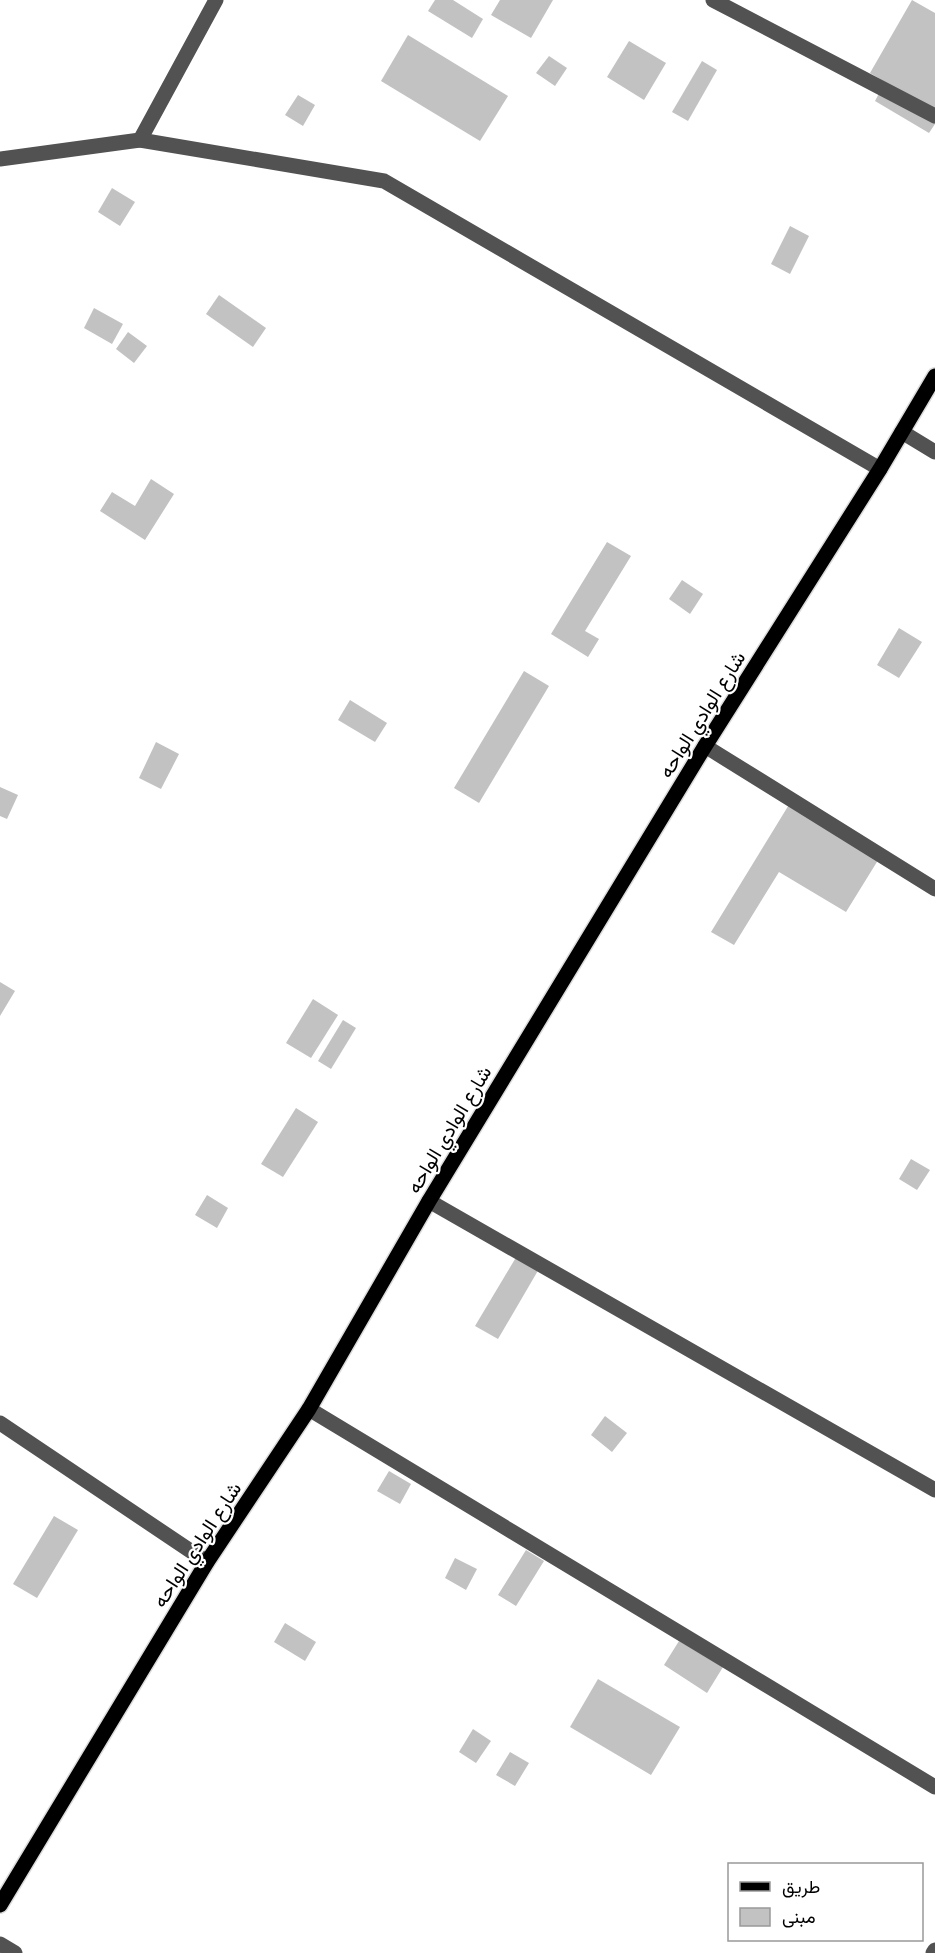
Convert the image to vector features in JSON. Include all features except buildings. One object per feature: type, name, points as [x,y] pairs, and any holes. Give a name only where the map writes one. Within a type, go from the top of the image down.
[{"type":"main road","name":"شارع الوادي الواحه","points":[[0,1905],[207,1562],[309,1409],[429,1201],[705,746],[880,470],[935,376]]},
{"type":"street","points":[[140,140],[216,0]]},
{"type":"street","points":[[713,0],[935,116]]},
{"type":"street","points":[[0,159],[140,140],[384,181],[880,470]]},
{"type":"street","points":[[902,432],[935,452]]},
{"type":"street","points":[[705,746],[935,889]]},
{"type":"street","points":[[429,1201],[935,1490]]},
{"type":"street","points":[[309,1409],[935,1787]]},
{"type":"street","points":[[0,1423],[207,1562]]},
{"type":"street","points":[[0,1944],[15,1953]]}]
